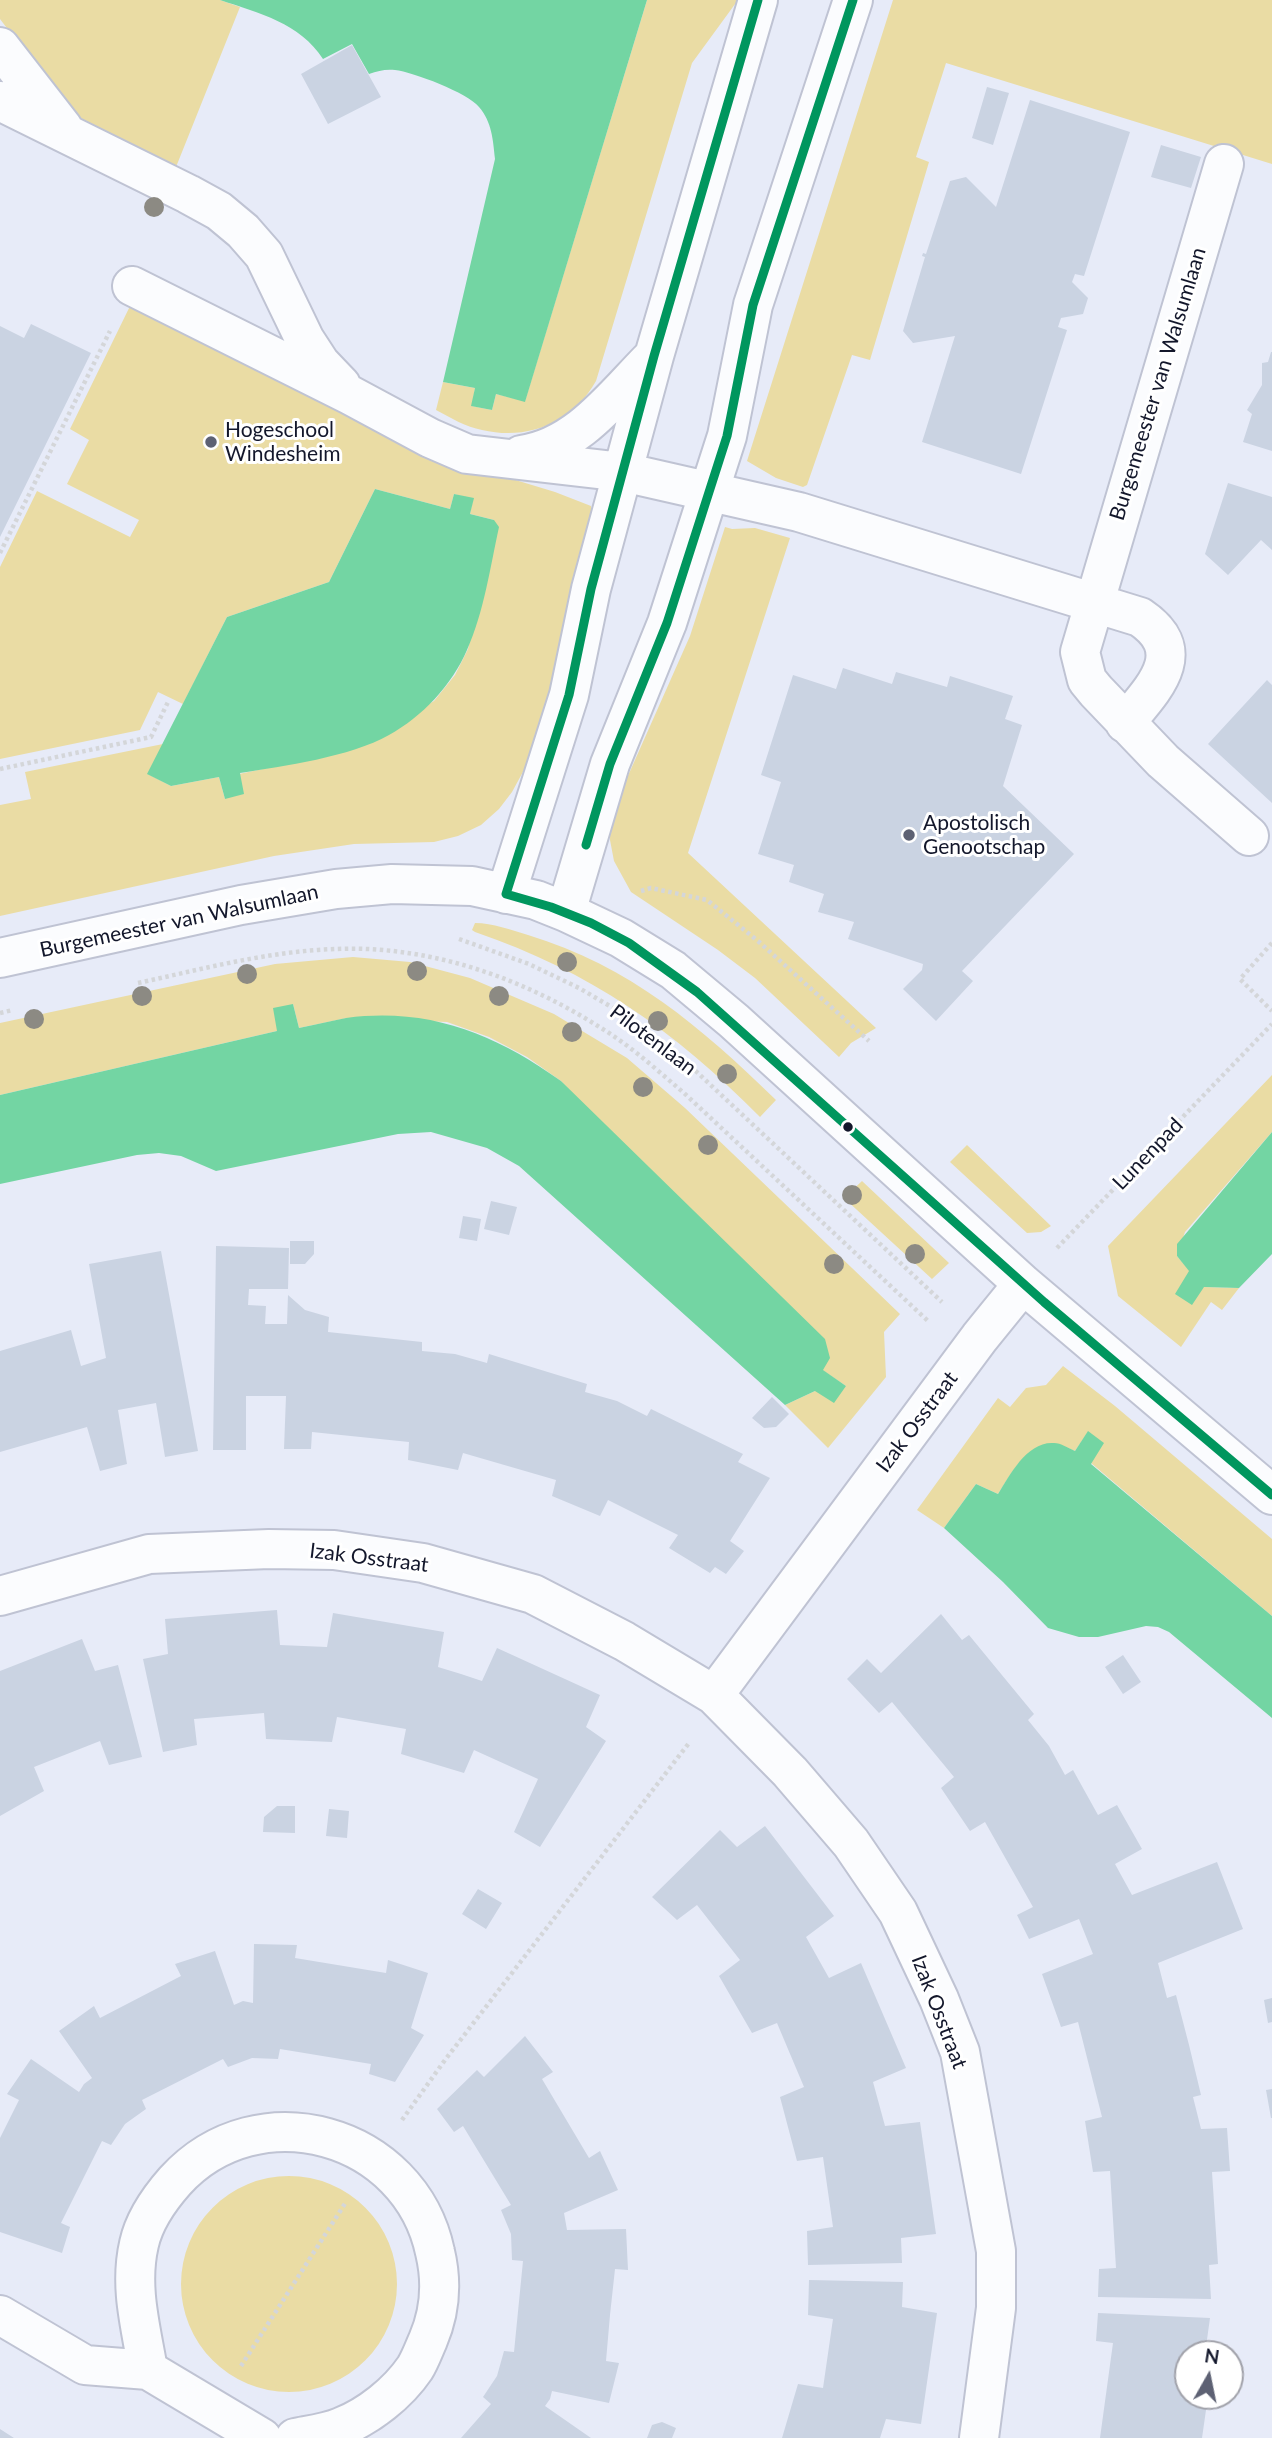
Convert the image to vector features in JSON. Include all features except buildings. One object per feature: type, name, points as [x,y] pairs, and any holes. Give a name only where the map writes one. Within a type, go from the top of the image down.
[{"type":"street","points":[[758,0],[654,356],[591,589],[569,695],[506,894],[536,900],[621,937],[683,979],[734,1021],[1023,1284],[1272,1495]]},
{"type":"street","points":[[566,912],[610,764],[667,623],[727,436],[753,305],[853,0]]},
{"type":"street","points":[[5,71],[68,135],[219,211],[243,231],[264,255],[305,340],[320,363],[350,395]]},
{"type":"street","name":"Burgemeester van Walsumlaan","points":[[1224,164],[1080,652],[1087,680],[1125,723],[1163,761],[1249,836]]},
{"type":"street","points":[[132,286],[430,438],[467,454],[623,471],[799,512],[1140,618],[1151,625],[1160,636],[1165,649],[1165,664],[1161,678],[1125,723]]},
{"type":"street","points":[[506,457],[536,453],[583,428],[654,356]]},
{"type":"street","name":"Burgemeester van Walsumlaan","points":[[0,958],[241,905],[336,890],[392,884],[437,884],[472,886],[506,894]]},
{"type":"street","name":"Izak Osstraat","points":[[713,1695],[1023,1284]]},
{"type":"street","name":"Izak Osstraat","points":[[0,1596],[149,1554],[334,1549],[424,1563],[533,1594],[624,1641],[713,1695],[790,1772],[851,1843],[898,1912],[939,1999],[960,2052],[996,2251],[996,2308],[979,2438]]},
{"type":"street","points":[[148,2370],[134,2291],[139,2243],[159,2199],[191,2164],[233,2141],[280,2131],[327,2136],[374,2158],[407,2188],[430,2229],[440,2276],[435,2324],[415,2368],[383,2403],[341,2427],[295,2438]]},
{"type":"street","points":[[0,2315],[85,2365],[148,2370],[262,2438]]},
{"type":"path","points":[[0,553],[132,286]]},
{"type":"path","points":[[0,769],[151,737],[168,702]]},
{"type":"path","points":[[639,891],[651,888],[707,900],[869,1041]]},
{"type":"path","name":"Pilotenlaan","points":[[454,938],[529,964],[579,988],[632,1019],[684,1060],[973,1347]]},
{"type":"path","points":[[1272,943],[1240,979],[1272,1010]]},
{"type":"path","points":[[129,985],[289,953],[337,949],[426,955],[476,969],[520,986],[603,1028],[643,1058],[755,1159],[973,1347]]},
{"type":"path","points":[[0,1013],[26,1007]]},
{"type":"path","name":"Lunenpad","points":[[1023,1284],[1272,1024]]},
{"type":"path","points":[[214,2409],[374,2158],[445,2060],[694,1738],[713,1695]]},
{"type":"shaded area","points":[[0,0],[220,0],[240,7],[176,167],[93,126],[69,110],[0,19]]},
{"type":"shaded area","points":[[220,0],[647,0],[525,402],[496,394],[492,410],[471,406],[475,388],[443,382],[495,159],[489,125],[479,107],[473,101],[440,84],[414,75],[391,70],[369,74],[352,44],[323,59],[303,36],[291,28],[264,15]]},
{"type":"shaded area","points":[[647,0],[738,0],[692,63],[596,381],[575,408],[548,425],[516,433],[476,429],[436,410],[443,382],[475,388],[472,406],[492,410],[496,394],[525,401]]},
{"type":"shaded area","points":[[893,0],[1272,0],[1272,164],[946,63],[916,157],[929,162],[870,360],[852,355],[807,485],[803,487],[776,478],[747,461]]},
{"type":"shaded area","points":[[132,302],[466,465],[591,506],[592,513],[561,667],[546,713],[524,770],[512,792],[499,809],[481,825],[458,836],[434,842],[354,844],[274,856],[0,916],[0,805],[31,799],[25,772],[163,744],[148,774],[171,786],[219,777],[225,799],[239,774],[347,751],[434,701],[455,675],[468,649],[494,520],[470,514],[473,499],[454,494],[450,509],[375,489],[329,582],[227,617],[183,704],[158,692],[140,730],[0,759],[0,567],[37,491],[130,537],[139,520],[67,484],[89,440],[70,429]]},
{"type":"shaded area","points":[[375,489],[450,509],[454,494],[474,498],[470,514],[494,520],[499,527],[478,621],[461,663],[444,688],[413,719],[373,743],[316,760],[240,773],[244,794],[225,799],[219,777],[171,786],[147,774],[227,617],[329,582]]},
{"type":"shaded area","points":[[725,527],[755,528],[790,538],[688,853],[876,1028],[851,1043],[839,1057],[755,978],[631,892],[614,861],[610,824],[615,805],[690,636]]},
{"type":"shaded area","points":[[475,923],[502,927],[565,948],[632,982],[691,1024],[776,1100],[760,1117],[696,1057],[629,1007],[556,966],[475,932],[472,930]]},
{"type":"shaded area","points":[[353,957],[410,962],[470,978],[554,1014],[627,1058],[685,1108],[900,1314],[884,1332],[886,1377],[828,1448],[785,1405],[815,1391],[846,1386],[822,1370],[561,1081],[527,1057],[489,1037],[447,1022],[347,1018],[299,1028],[293,1004],[277,1031],[0,1095],[0,1023],[275,964]]},
{"type":"shaded area","points":[[293,1004],[299,1028],[346,1018],[376,1016],[433,1021],[460,1028],[511,1050],[561,1081],[825,1339],[830,1358],[823,1370],[846,1386],[834,1403],[815,1391],[785,1405],[519,1166],[487,1148],[431,1132],[398,1134],[216,1171],[181,1156],[159,1153],[137,1155],[0,1184],[0,1095],[277,1031],[273,1008]]},
{"type":"shaded area","points":[[1272,1075],[1272,1132],[1185,1232],[1177,1256],[1204,1287],[1239,1288],[1222,1310],[1211,1302],[1181,1347],[1118,1296],[1108,1246]]},
{"type":"shaded area","points":[[1272,1132],[1272,1254],[1239,1288],[1204,1287],[1192,1305],[1175,1294],[1189,1271],[1177,1256],[1177,1244]]},
{"type":"shaded area","points":[[967,1145],[1051,1226],[1041,1232],[1027,1233],[950,1162]]},
{"type":"shaded area","points":[[862,1181],[949,1263],[932,1279],[844,1198]]},
{"type":"shaded area","points":[[1063,1366],[1115,1406],[1272,1539],[1272,1616],[1091,1463],[1088,1432],[1075,1451],[1048,1445],[1028,1454],[998,1494],[976,1484],[944,1528],[917,1510],[998,1398],[1010,1407],[1026,1388],[1046,1385]]},
{"type":"shaded area","points":[[1088,1431],[1104,1443],[1091,1464],[1272,1616],[1272,1718],[1169,1632],[1158,1627],[1146,1626],[1098,1637],[1079,1637],[1048,1628],[944,1528],[976,1484],[998,1494],[1020,1461],[1036,1447],[1057,1443],[1075,1451]]},
{"type":"shaded area","points":[[289,2176],[330,2185],[365,2208],[388,2243],[397,2284],[388,2325],[365,2360],[330,2383],[289,2392],[248,2383],[213,2360],[190,2325],[181,2284],[190,2243],[213,2208],[248,2185]]},
{"type":"transit line","points":[[758,0],[654,356],[591,589],[569,695],[506,894],[551,907],[591,923],[629,943],[697,992],[1044,1302],[1272,1495]]},
{"type":"transit line","points":[[586,845],[610,764],[667,623],[727,436],[753,305],[853,0]]},
{"type":"place","name":"Hogeschool Windesheim","points":[[211,442]]},
{"type":"place","name":"Apostolisch Genootschap","points":[[909,835]]}]
